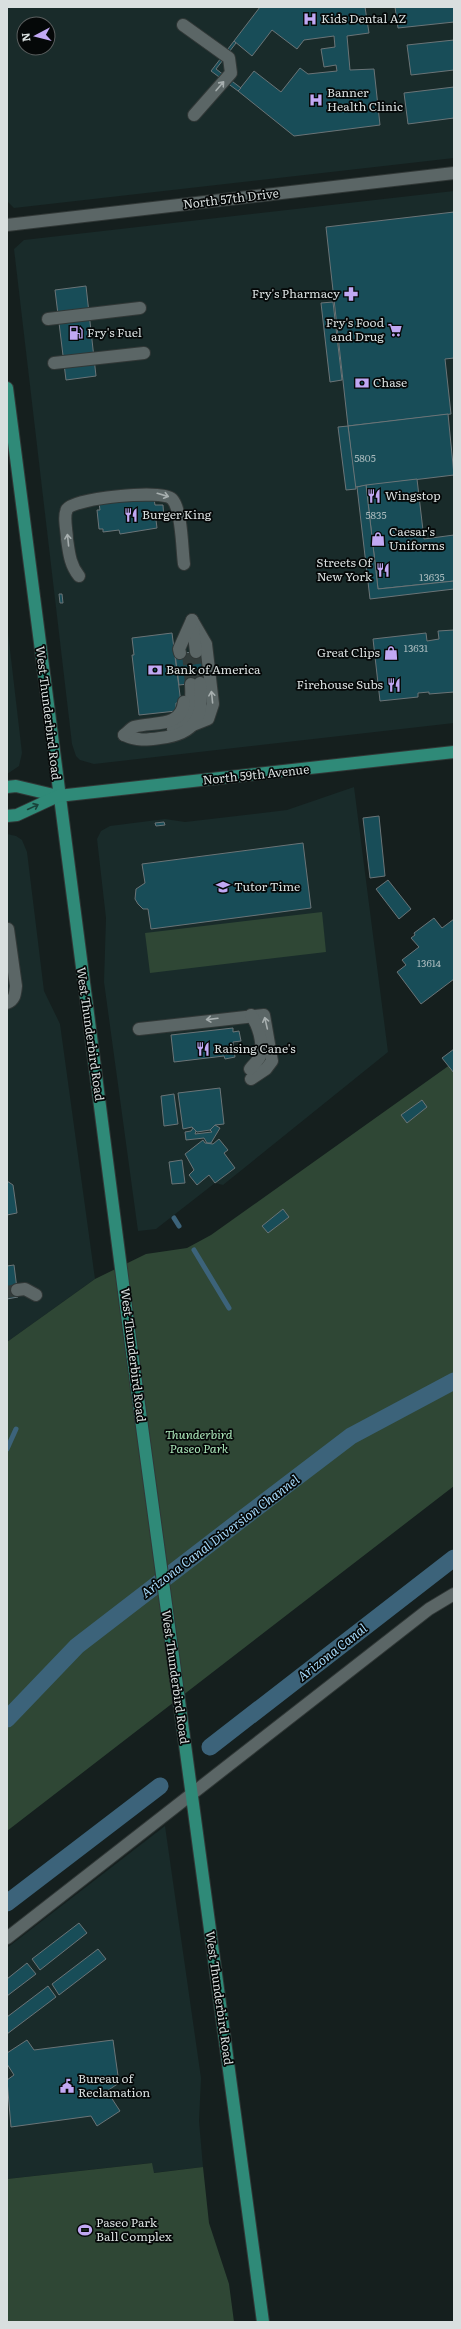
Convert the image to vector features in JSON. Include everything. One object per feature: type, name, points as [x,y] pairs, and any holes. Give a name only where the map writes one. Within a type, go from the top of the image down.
[{"type":"main road","name":"West Thunderbird Road","points":[[7,388],[58,796],[263,2322]]},
{"type":"main road","name":"North 59th Avenue","points":[[7,816],[17,815],[58,796],[454,752]]},
{"type":"main road","name":"North 59th Avenue","points":[[7,787],[16,786],[58,796]]},
{"type":"street","points":[[183,25],[229,58],[231,73],[194,115]]},
{"type":"street","name":"North 57th Drive","points":[[7,225],[454,173]]},
{"type":"street","points":[[48,319],[140,308]]},
{"type":"street","points":[[54,363],[144,353]]},
{"type":"street","points":[[79,576],[72,567],[68,546],[65,514],[68,508],[78,502],[153,493],[168,496],[176,505],[184,564]]},
{"type":"street","points":[[188,652],[192,620],[206,644],[213,704],[208,719],[193,725],[181,734],[166,738],[137,741],[124,735],[133,727],[164,722],[179,715],[192,684],[202,702],[199,716],[193,725]]},
{"type":"street","points":[[7,1003],[11,1001],[15,995],[16,986],[8,929]]},
{"type":"street","points":[[139,1028],[250,1015],[257,1023],[261,1045],[260,1056],[251,1074]]},
{"type":"street","points":[[17,1290],[25,1289],[36,1295]]},
{"type":"street","points":[[7,1938],[191,1790],[429,1609],[454,1594]]},
{"type":"shaded area","points":[[7,7],[454,7],[454,158],[14,208],[7,201]]},
{"type":"shaded area","points":[[454,191],[454,723],[94,764],[80,760],[76,756],[72,744],[14,249],[24,240]]},
{"type":"shaded area","points":[[7,624],[22,753],[19,766],[7,774]]},
{"type":"shaded area","points":[[354,787],[388,1052],[223,1185],[215,1183],[156,1229],[138,1231],[104,982],[106,918],[97,839],[101,831],[110,826],[165,819],[185,822],[287,810]]},
{"type":"shaded area","points":[[7,834],[16,836],[22,840],[27,852],[44,991],[60,1024],[95,1279],[7,1342]]},
{"type":"shaded area","points":[[165,1826],[201,2078],[199,2121],[203,2167],[153,2173],[151,2163],[7,2179],[7,1948]]},
{"type":"green space","points":[[322,912],[326,952],[150,973],[145,933]]},
{"type":"green space","name":"Thunderbird Paseo Park","points":[[454,1062],[454,1486],[7,1831],[7,1342],[95,1279],[146,1254],[187,1248],[211,1235]]},
{"type":"green space","name":"Paseo Park Ball Complex","points":[[152,2163],[154,2173],[203,2167],[209,2223],[229,2284],[234,2322],[7,2322],[7,2179]]},
{"type":"building","points":[[260,7],[365,7],[369,33],[347,36],[350,70],[374,69],[380,125],[294,136],[238,91],[254,71],[281,92],[300,68],[308,74],[337,71],[336,65],[324,67],[321,49],[335,47],[334,36],[304,40],[297,49],[272,30],[252,56],[234,41]]},
{"type":"building","points":[[395,7],[454,7],[454,22],[398,28]]},
{"type":"building","points":[[454,40],[454,70],[411,75],[407,45]]},
{"type":"building","points":[[234,41],[236,43],[216,69],[241,88],[238,91],[211,71]]},
{"type":"building","points":[[454,87],[454,118],[408,124],[404,93]]},
{"type":"building","name":"Fry's Food and Drug","points":[[454,212],[454,358],[445,359],[451,414],[348,426],[326,227]]},
{"type":"building","name":"Fry's Fuel","points":[[86,286],[96,376],[66,380],[55,290]]},
{"type":"building","points":[[333,302],[342,380],[330,382],[321,303]]},
{"type":"building","points":[[448,414],[454,475],[355,487],[348,426]]},
{"type":"building","points":[[348,426],[356,489],[346,490],[338,427]]},
{"type":"building","points":[[417,479],[424,539],[454,535],[454,581],[378,589],[366,485]]},
{"type":"building","points":[[366,485],[378,589],[454,581],[454,589],[370,599],[357,487]]},
{"type":"building","name":"Burger King","points":[[154,499],[155,505],[163,505],[164,519],[156,520],[157,528],[120,534],[119,530],[103,532],[103,529],[99,529],[97,510],[100,510],[99,503]]},
{"type":"building","points":[[59,594],[62,594],[63,603],[60,603]]},
{"type":"building","points":[[454,630],[454,692],[429,694],[429,692],[418,693],[418,697],[380,701],[373,639],[426,633],[427,641],[439,639],[438,631]]},
{"type":"building","name":"Bank of America","points":[[172,633],[181,703],[176,703],[176,711],[139,715],[132,655],[134,655],[132,638]]},
{"type":"building","points":[[203,651],[206,682],[179,685],[175,654]]},
{"type":"building","points":[[379,816],[385,876],[370,878],[363,818]]},
{"type":"building","points":[[164,822],[165,825],[156,826],[155,823]]},
{"type":"building","name":"Tutor Time","points":[[303,843],[311,908],[151,929],[148,909],[143,909],[135,899],[136,889],[145,883],[142,864]]},
{"type":"building","points":[[388,880],[411,909],[399,919],[376,889]]},
{"type":"building","points":[[434,918],[442,928],[454,919],[454,979],[421,1004],[397,972],[406,965],[402,960],[419,947],[411,938],[415,935],[414,933]]},
{"type":"building","name":"Raising Cane's","points":[[233,1028],[233,1032],[239,1031],[241,1041],[233,1042],[235,1057],[225,1059],[224,1056],[174,1062],[171,1035]]},
{"type":"building","points":[[454,1049],[454,1073],[442,1058]]},
{"type":"building","points":[[220,1088],[224,1124],[215,1125],[210,1130],[197,1132],[192,1127],[183,1129],[178,1093]]},
{"type":"building","points":[[174,1094],[178,1124],[164,1126],[161,1096]]},
{"type":"building","points":[[422,1100],[427,1107],[407,1123],[401,1115]]},
{"type":"building","points":[[215,1125],[220,1128],[211,1143],[207,1143],[204,1138],[186,1140],[185,1132],[191,1131],[193,1128],[196,1131],[195,1134],[212,1132],[210,1130]]},
{"type":"building","points":[[219,1139],[228,1150],[224,1153],[235,1168],[215,1183],[209,1175],[197,1185],[189,1175],[194,1170],[185,1154],[203,1140],[205,1143],[213,1144]]},
{"type":"building","points":[[182,1160],[185,1183],[172,1184],[169,1162]]},
{"type":"building","points":[[7,1181],[13,1185],[17,1213],[7,1215]]},
{"type":"building","points":[[283,1209],[289,1217],[268,1233],[262,1226]]},
{"type":"building","points":[[14,1265],[18,1297],[7,1299],[7,1266]]},
{"type":"building","points":[[79,1923],[87,1933],[40,1970],[32,1959]]},
{"type":"building","points":[[98,1949],[106,1959],[59,1995],[52,1984]]},
{"type":"building","points":[[27,1963],[36,1974],[7,1996],[7,1979]]},
{"type":"building","points":[[48,1986],[56,1997],[7,2034],[7,2017]]},
{"type":"building","points":[[27,2040],[34,2050],[113,2040],[119,2083],[107,2091],[120,2111],[97,2126],[91,2116],[11,2127],[7,2080],[14,2075],[7,2064],[7,2053]]},
{"type":"waterway","points":[[174,1218],[179,1226]]},
{"type":"waterway","points":[[194,1250],[229,1308]]},
{"type":"waterway","name":"Arizona Canal Diversion Channel","points":[[7,1719],[77,1646],[351,1436],[454,1381]]},
{"type":"waterway","points":[[7,1449],[16,1429]]},
{"type":"waterway","name":"Arizona Canal","points":[[210,1747],[454,1558]]},
{"type":"waterway","points":[[7,1903],[160,1786]]},
{"type":"tunnel","points":[[196,652],[200,683]]},
{"type":"tunnel","points":[[188,653],[191,684]]},
{"type":"tunnel","points":[[7,1292],[17,1290]]},
{"type":"place","name":"Kids Dental AZ","points":[[310,19]]},
{"type":"place","name":"Banner Health Clinic","points":[[316,100]]},
{"type":"place","name":"Fry's Pharmacy","points":[[351,294]]},
{"type":"place","name":"Fry's Food and Drug","points":[[395,330]]},
{"type":"place","name":"Fry's Fuel","points":[[76,333]]},
{"type":"place","name":"Chase","points":[[362,383]]},
{"type":"place","name":"Wingstop","points":[[374,496]]},
{"type":"place","name":"Burger King","points":[[131,515]]},
{"type":"place","name":"Caesar's Uniforms","points":[[378,539]]},
{"type":"place","name":"Streets Of New York","points":[[383,570]]},
{"type":"place","name":"Great Clips","points":[[391,653]]},
{"type":"place","name":"Bank of America","points":[[155,670]]},
{"type":"place","name":"Firehouse Subs","points":[[394,685]]},
{"type":"place","name":"Tutor Time","points":[[223,887]]},
{"type":"place","name":"Raising Cane's","points":[[203,1049]]},
{"type":"place","name":"Bureau of Reclamation","points":[[67,2086]]},
{"type":"place","name":"Paseo Park Ball Complex","points":[[85,2230]]}]
